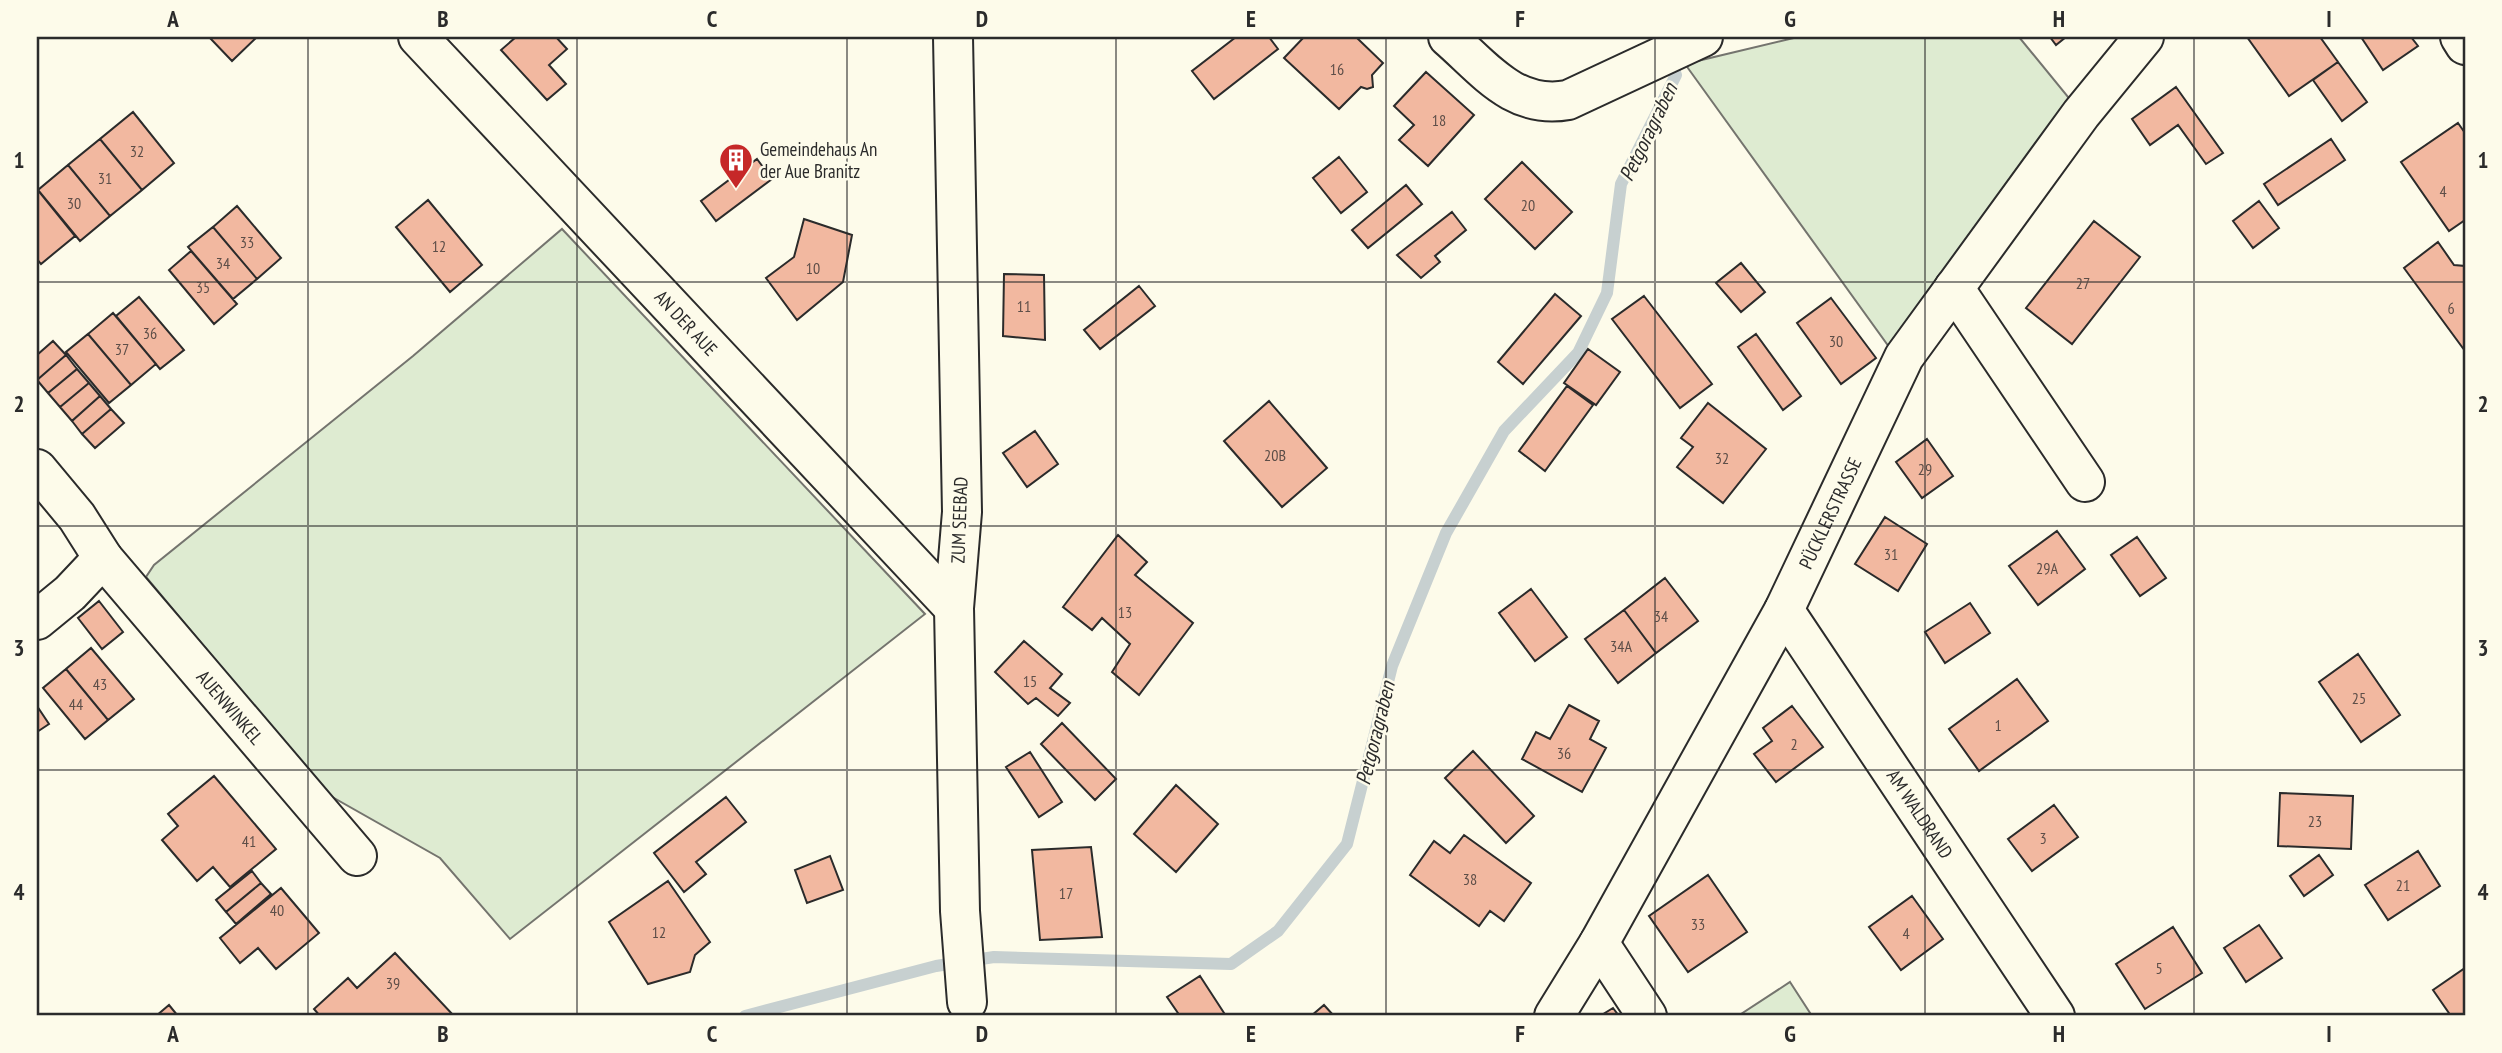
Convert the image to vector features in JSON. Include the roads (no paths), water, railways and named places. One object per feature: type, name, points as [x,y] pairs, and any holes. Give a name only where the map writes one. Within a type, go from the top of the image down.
[{"type":"street","name":"AN DER AUE","points":[[418,37],[954,608]]},
{"type":"street","name":"ZUM SEEBAD","points":[[953,37],[962,512],[954,608],[960,911],[967,1002]]},
{"type":"street","points":[[1448,37],[1508,89],[1528,100],[1547,104],[1568,100],[1672,50]]},
{"type":"street","name":"PÜCKLERSTRASSE","points":[[1554,1016],[1599,943],[1784,610],[1904,357],[2081,114],[2144,37]]},
{"type":"street","points":[[2460,37],[2465,45]]},
{"type":"street","points":[[1954,288],[2085,482]]},
{"type":"street","name":"AUENWINKEL","points":[[37,469],[78,517],[103,558],[357,856]]},
{"type":"street","points":[[37,620],[70,593],[103,558]]},
{"type":"street","name":"AM WALDRAND","points":[[1784,610],[2056,1016]]},
{"type":"street","points":[[1599,943],[1647,1016]]},
{"type":"waterway","name":"Petgoragraben","points":[[745,1016],[936,966],[994,957],[1231,964],[1278,931],[1347,844],[1392,666],[1446,533],[1504,431],[1578,353],[1607,293],[1621,184],[1676,75],[1669,56]]},
{"type":"place","name":"Gemeindehaus An der Aue Branitz","points":[[736,190]]}]
